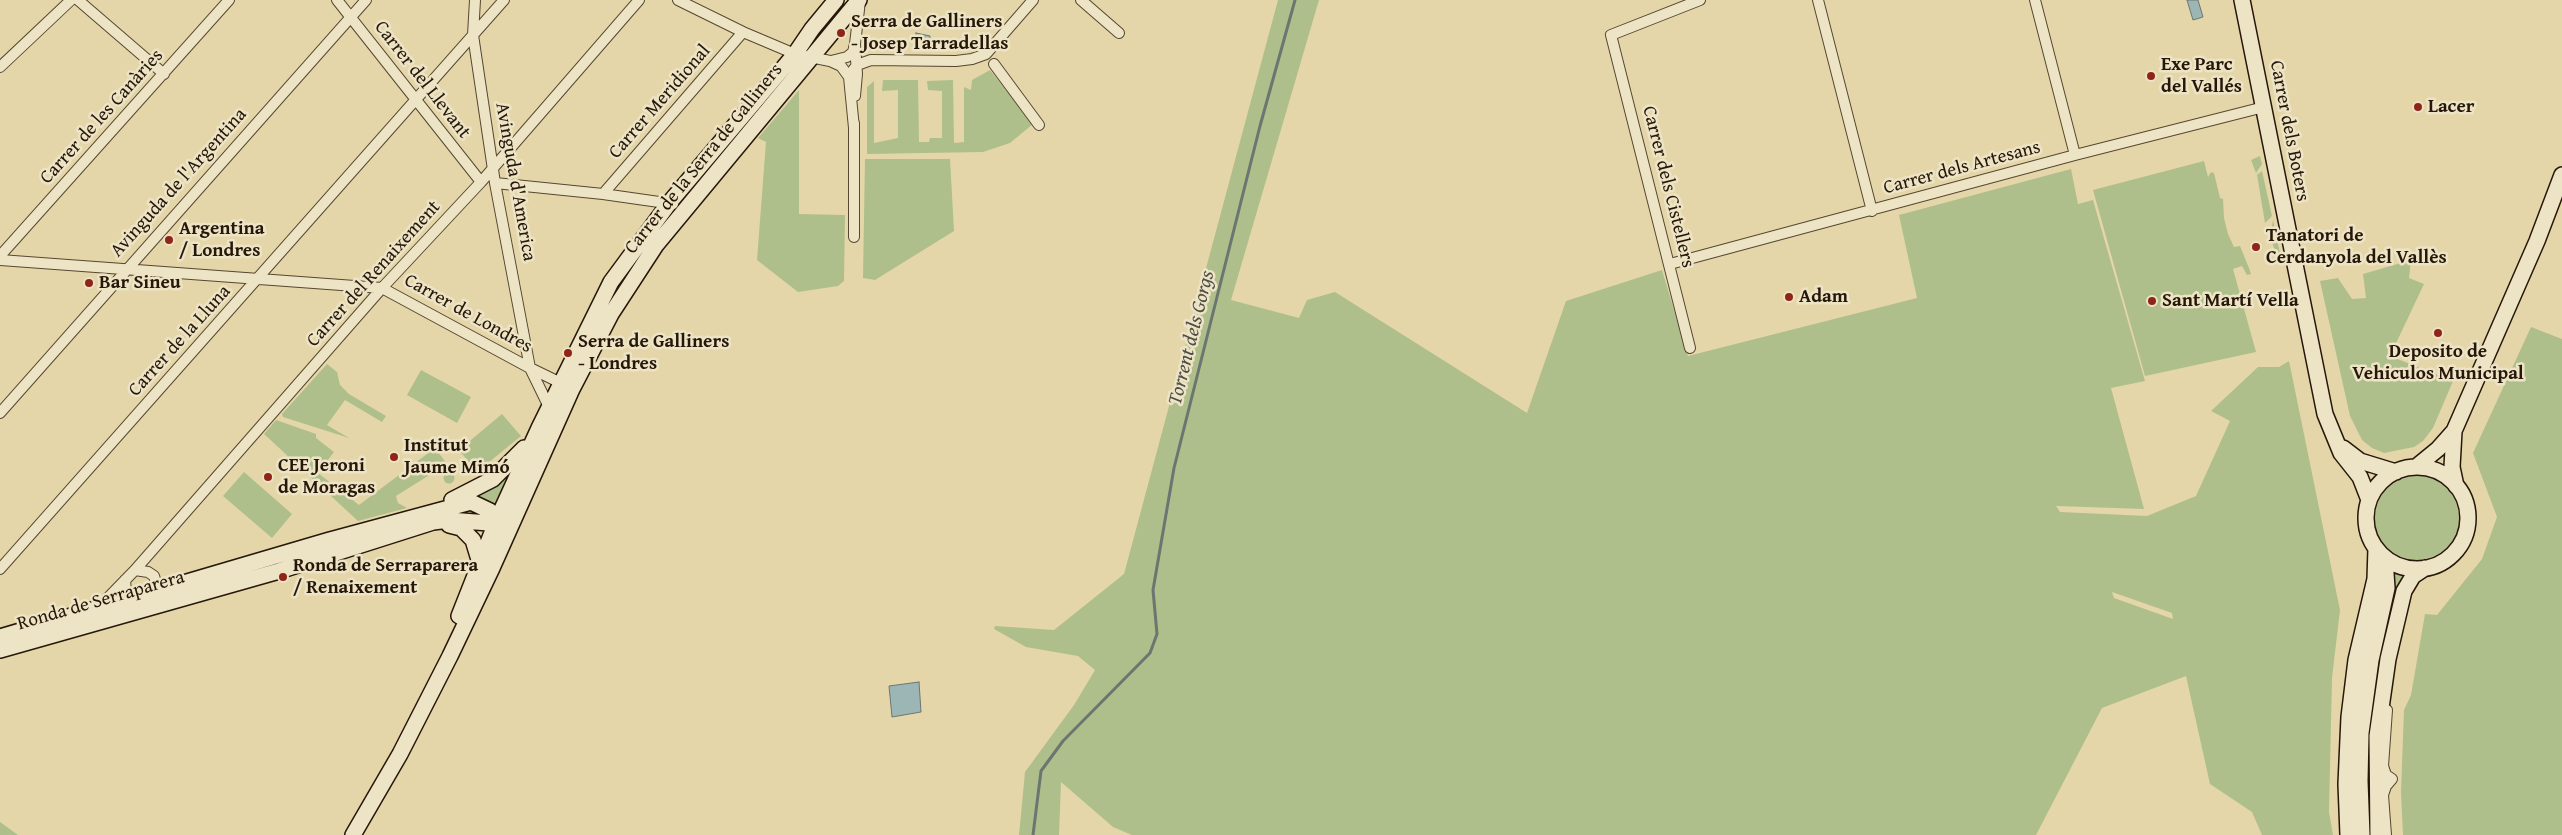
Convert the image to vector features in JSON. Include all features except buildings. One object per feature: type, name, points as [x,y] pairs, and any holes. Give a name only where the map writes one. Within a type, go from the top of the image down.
[{"type":"street","points":[[0,67],[71,0]]},
{"type":"street","points":[[78,0],[164,74]]},
{"type":"street","name":"Carrer de les Canàries","points":[[0,258],[229,0]]},
{"type":"street","name":"Carrer del Llevant","points":[[337,0],[481,182]]},
{"type":"street","name":"Avinguda de l'Argentina","points":[[0,413],[366,0]]},
{"type":"street","name":"Avinguda d'America","points":[[475,0],[473,35],[496,183],[530,368]]},
{"type":"street","name":"Carrer de la Lluna","points":[[0,569],[258,280],[504,0]]},
{"type":"street","name":"Carrer del Renaixement","points":[[134,570],[382,288],[481,182],[493,165],[639,0]]},
{"type":"street","points":[[678,0],[743,32],[796,54],[811,59],[830,61],[842,66],[849,77],[854,128]]},
{"type":"street","name":"Carrer de la Serra de Galliners","points":[[352,835],[417,722],[496,560],[541,459],[566,385],[611,282],[670,202],[796,54],[812,29],[836,0]]},
{"type":"street","points":[[854,237],[854,128],[857,65],[855,44],[860,0]]},
{"type":"street","name":"Carrer de la Serra de Galliners","points":[[347,835],[413,718],[436,670],[497,520],[549,407],[566,385],[656,245],[860,0]]},
{"type":"street","points":[[849,77],[857,65],[877,60],[956,60],[972,59],[986,54],[1034,0]]},
{"type":"street","points":[[1081,0],[1119,33]]},
{"type":"street","name":"Carrer dels Cistellers","points":[[1690,348],[1611,35],[1700,0]]},
{"type":"street","points":[[1818,0],[1872,211]]},
{"type":"street","points":[[2035,0],[2075,155]]},
{"type":"street","name":"Carrer dels Boters","points":[[2242,0],[2322,400],[2330,428],[2341,453],[2360,477],[2369,500]]},
{"type":"street","name":"Carrer Meridional","points":[[603,194],[743,32]]},
{"type":"street","points":[[855,44],[862,55],[877,60]]},
{"type":"street","points":[[830,61],[847,57],[852,52],[855,44]]},
{"type":"street","points":[[994,64],[1039,125]]},
{"type":"street","name":"Carrer dels Artesans","points":[[1670,264],[2075,155],[2264,107]]},
{"type":"street","points":[[2425,568],[2404,567],[2380,553],[2370,538],[2366,522],[2369,500],[2378,485],[2396,472],[2416,467],[2438,449],[2454,431],[2537,241],[2562,175]]},
{"type":"street","points":[[496,183],[670,202],[683,211]]},
{"type":"street","name":"Carrer de Londres","points":[[0,258],[258,280],[382,288],[530,368],[566,385]]},
{"type":"street","name":"Carrer de Londres","points":[[530,368],[549,407]]},
{"type":"street","name":"Ronda de Serraparera","points":[[330,540],[337,535],[454,499],[493,479],[517,458],[539,428]]},
{"type":"street","points":[[2378,835],[2376,760],[2382,688],[2398,610],[2407,584],[2413,576],[2449,557],[2464,536],[2467,510],[2456,486],[2452,466],[2454,431]]},
{"type":"street","name":"Carrer dels Boters","points":[[2338,444],[2360,461],[2396,472]]},
{"type":"street","points":[[496,560],[495,548],[499,529],[497,520],[508,510],[533,466],[541,459]]},
{"type":"street","points":[[2416,467],[2438,472],[2456,486]]},
{"type":"street","name":"Ronda de Serraparera","points":[[94,618],[133,603],[330,540],[471,502],[483,506],[497,520]]},
{"type":"street","name":"Ronda de Serraparera","points":[[2,640],[208,591],[433,522],[449,520],[478,523],[497,520]]},
{"type":"street","name":"Ronda de Serraparera","points":[[208,591],[223,591],[441,525],[461,528],[473,540],[480,564]]},
{"type":"street","points":[[2348,835],[2346,752],[2374,611],[2375,579],[2380,553]]},
{"type":"street","name":"Ronda de Serraparera","points":[[133,603],[126,592],[125,580],[134,570],[148,572],[154,576],[160,595]]},
{"type":"street","points":[[94,618],[125,580]]},
{"type":"street","points":[[160,595],[208,591]]},
{"type":"street","points":[[2362,835],[2360,781],[2363,660]]},
{"type":"street","points":[[2382,688],[2387,713],[2383,766],[2386,775],[2392,779],[2386,786],[2383,795],[2386,835]]},
{"type":"green space","points":[[1278,0],[1319,0],[1231,300],[1299,318],[1307,300],[1335,292],[1527,413],[1566,301],[1662,270],[1688,356],[1917,298],[1899,215],[2071,169],[2078,204],[2093,200],[2145,381],[2111,388],[2144,509],[2056,506],[2060,512],[2147,516],[2196,496],[2230,421],[2211,411],[2258,367],[2279,367],[2289,361],[2340,610],[2332,678],[2329,812],[2333,835],[2262,835],[2252,812],[2210,784],[2186,676],[2102,708],[2036,835],[1132,835],[1113,827],[1061,782],[1059,835],[1019,835],[1025,772],[1074,705],[1095,670],[1078,656],[1026,647],[994,629],[995,626],[1054,630],[1124,574]],"holes":[[[2112,592],[2172,613],[2173,619],[2114,598]]]},
{"type":"green space","points":[[990,70],[1033,124],[1010,143],[983,152],[867,154],[867,87],[874,81],[874,143],[898,138],[898,90],[882,91],[883,80],[918,80],[919,142],[929,142],[930,138],[942,138],[942,91],[928,90],[927,81],[953,80],[954,143],[964,142],[964,87],[971,90],[972,80]]},
{"type":"green space","points":[[799,90],[799,214],[845,215],[844,281],[838,286],[798,292],[757,260],[766,142],[758,138]]},
{"type":"green space","points":[[2260,156],[2262,164],[2256,173],[2251,160]]},
{"type":"green space","points":[[865,159],[950,159],[954,231],[875,280],[863,278]]},
{"type":"green space","points":[[2204,161],[2208,177],[2211,172],[2214,173],[2220,198],[2223,199],[2224,218],[2228,234],[2234,247],[2240,246],[2251,274],[2247,275],[2242,266],[2233,269],[2256,352],[2145,376],[2093,190]]},
{"type":"green space","points":[[2262,171],[2272,216],[2265,223],[2257,175]]},
{"type":"green space","points":[[2273,220],[2282,263],[2280,264],[2270,237]]},
{"type":"green space","points":[[2411,260],[2409,278],[2424,284],[2390,356],[2453,381],[2433,428],[2423,441],[2414,447],[2384,453],[2372,448],[2362,440],[2350,416],[2320,281],[2338,278],[2352,299],[2366,298],[2363,274]]},
{"type":"green space","points":[[2531,327],[2562,339],[2562,835],[2403,835],[2401,792],[2404,710],[2411,695],[2425,614],[2437,615],[2482,559],[2497,517],[2473,453]]},
{"type":"green space","points":[[327,364],[337,372],[340,385],[349,394],[386,416],[382,422],[345,400],[327,425],[349,438],[283,417],[282,414]]},
{"type":"green space","points":[[421,370],[471,397],[457,423],[407,395]]},
{"type":"green space","points":[[502,414],[521,436],[477,472],[459,450]]},
{"type":"green space","points":[[276,420],[316,434],[316,438],[334,452],[318,473],[359,505],[435,448],[447,464],[396,496],[398,503],[407,508],[358,521],[264,434]]},
{"type":"green space","points":[[514,464],[494,510],[468,498]]},
{"type":"green space","points":[[244,472],[292,514],[272,538],[223,496]]},
{"type":"green space","points":[[447,473],[451,473],[454,478],[453,482],[447,483],[444,480],[444,476]]},
{"type":"green space","points":[[2409,476],[2425,476],[2441,483],[2452,494],[2459,510],[2456,534],[2447,548],[2441,553],[2425,560],[2409,560],[2393,553],[2382,542],[2375,526],[2375,510],[2382,494],[2393,483]]},
{"type":"green space","points":[[2394,574],[2404,576],[2395,597],[2391,595]]},
{"type":"green space","points":[[0,822],[18,835],[0,835]]},
{"type":"water","points":[[2187,0],[2198,0],[2203,17],[2193,20]]},
{"type":"water","points":[[916,33],[930,36],[929,44],[916,42]]},
{"type":"water","points":[[919,682],[921,712],[892,717],[889,686]]},
{"type":"waterway","name":"Torrent dels Gorgs","points":[[1033,835],[1041,771],[1063,741],[1150,653],[1157,634],[1153,590],[1174,468],[1260,126],[1295,0]]},
{"type":"place","name":"Serra de Galliners - Josep Tarradellas","points":[[841,33]]},
{"type":"place","name":"Exe Parc del Vallés","points":[[2151,76]]},
{"type":"place","name":"Lacer","points":[[2418,107]]},
{"type":"place","name":"Argentina / Londres","points":[[169,240]]},
{"type":"place","name":"Tanatori de Cerdanyola del Vallès","points":[[2256,247]]},
{"type":"place","name":"Bar Sineu","points":[[89,283]]},
{"type":"place","name":"Adam","points":[[1789,297]]},
{"type":"place","name":"Sant Martí Vella","points":[[2152,301]]},
{"type":"place","name":"Deposito de Vehiculos Municipal","points":[[2438,333]]},
{"type":"place","name":"Serra de Galliners - Londres","points":[[568,353]]},
{"type":"place","name":"Institut Jaume Mimó","points":[[394,457]]},
{"type":"place","name":"CEE Jeroni de Moragas","points":[[268,477]]},
{"type":"place","name":"Ronda de Serraparera / Renaixement","points":[[283,577]]}]
